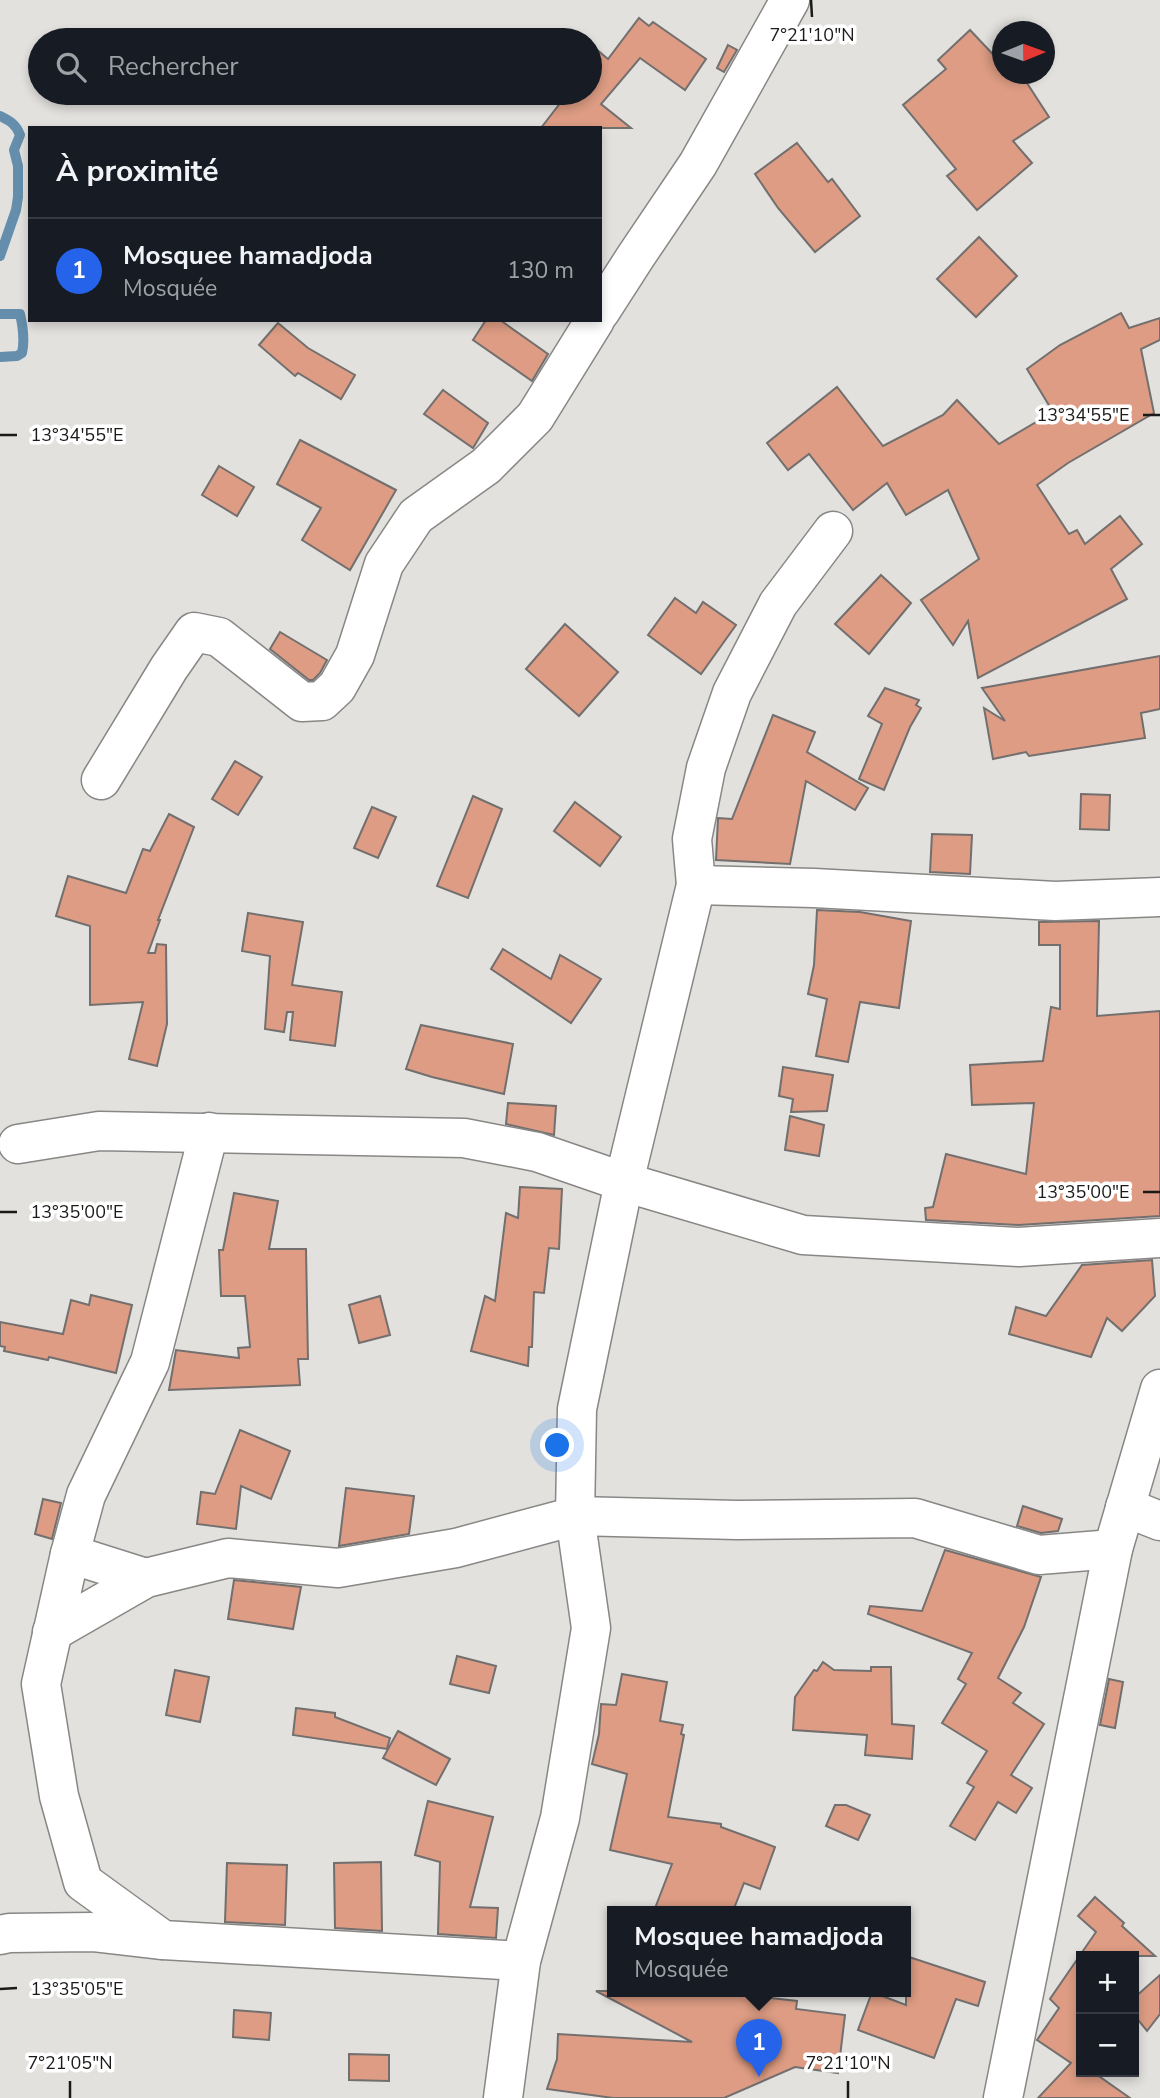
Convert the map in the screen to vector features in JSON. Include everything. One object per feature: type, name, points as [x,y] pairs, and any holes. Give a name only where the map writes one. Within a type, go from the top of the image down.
[{"type":"street","points":[[602,309],[698,164],[790,0]]},
{"type":"street","points":[[101,780],[194,632],[219,637],[302,702],[322,701],[337,687],[355,655],[384,564],[416,516],[486,466],[535,417],[594,322]]},
{"type":"street","points":[[503,2098],[521,1961],[560,1818],[591,1628],[575,1516],[577,1409],[624,1182],[696,885],[692,839],[706,768],[732,693],[778,604],[833,531]]},
{"type":"street","points":[[696,885],[814,888],[1055,901],[1160,897]]},
{"type":"street","points":[[18,1144],[99,1131],[464,1138],[537,1152],[624,1182],[803,1235],[1019,1247],[1160,1238]]},
{"type":"street","points":[[163,1940],[83,1882],[59,1796],[41,1684],[69,1554],[86,1495],[150,1362],[209,1132]]},
{"type":"street","points":[[1003,2098],[1113,1549],[1160,1389]]},
{"type":"street","points":[[1125,1507],[1160,1521]]},
{"type":"street","points":[[52,1632],[146,1578],[228,1558],[338,1568],[456,1548],[575,1516],[737,1520],[915,1518],[1039,1555],[1113,1549]]},
{"type":"street","points":[[69,1554],[146,1578]]},
{"type":"street","points":[[0,1935],[92,1932],[163,1940],[521,1961]]},
{"type":"building","points":[[639,18],[649,26],[653,22],[706,59],[685,90],[640,58],[602,103],[602,54],[608,59]]},
{"type":"building","points":[[970,30],[992,53],[992,84],[1028,84],[1049,117],[1013,141],[1032,163],[977,210],[947,176],[956,169],[903,105],[946,69],[938,60]]},
{"type":"building","points":[[728,45],[737,50],[724,72],[717,68]]},
{"type":"building","points":[[559,105],[602,105],[631,128],[602,126],[543,126]]},
{"type":"building","points":[[797,143],[828,182],[832,179],[860,216],[815,252],[778,208],[755,174]]},
{"type":"building","points":[[979,237],[1017,276],[976,317],[937,279]]},
{"type":"building","points":[[1121,313],[1129,328],[1160,318],[1160,340],[1141,349],[1154,413],[1068,463],[1037,485],[1069,534],[1077,530],[1085,544],[1120,516],[1142,544],[1111,569],[1127,599],[978,678],[968,621],[953,645],[921,600],[979,559],[948,490],[906,515],[887,483],[853,510],[809,454],[788,470],[767,443],[837,387],[883,446],[943,415],[957,400],[999,444],[1053,412],[1027,369],[1060,345]]},
{"type":"building","points":[[485,322],[503,322],[548,354],[532,381],[473,340]]},
{"type":"building","points":[[278,323],[308,348],[355,375],[341,399],[298,373],[295,376],[259,345]]},
{"type":"building","points":[[443,390],[488,423],[473,448],[424,414]]},
{"type":"building","points":[[300,440],[396,490],[350,570],[302,540],[321,508],[277,484]]},
{"type":"building","points":[[219,466],[254,487],[237,516],[202,495]]},
{"type":"building","points":[[881,575],[911,603],[869,654],[835,624]]},
{"type":"building","points":[[675,598],[696,613],[703,602],[736,625],[701,674],[648,635]]},
{"type":"building","points":[[565,624],[618,672],[579,716],[526,669]]},
{"type":"building","points":[[280,632],[327,660],[313,680],[309,680],[270,649]]},
{"type":"building","points":[[1160,656],[1160,709],[1141,713],[1145,738],[1029,756],[1026,752],[993,759],[984,708],[1005,721],[982,688]]},
{"type":"building","points":[[885,688],[919,700],[916,705],[921,708],[910,727],[884,790],[859,779],[882,724],[868,716]]},
{"type":"building","points":[[773,715],[815,732],[807,752],[868,788],[855,810],[806,781],[790,864],[716,860],[718,818],[732,819]]},
{"type":"building","points":[[235,761],[262,777],[238,815],[212,799]]},
{"type":"building","points":[[1081,794],[1110,795],[1109,830],[1080,829]]},
{"type":"building","points":[[473,796],[502,809],[468,898],[437,886]]},
{"type":"building","points":[[575,802],[621,837],[600,866],[554,831]]},
{"type":"building","points":[[372,807],[396,817],[378,858],[354,848]]},
{"type":"building","points":[[169,814],[194,827],[148,953],[155,953],[157,944],[166,945],[167,1024],[157,1066],[129,1059],[143,1002],[90,1005],[90,926],[56,916],[68,876],[126,893],[143,849],[150,851]]},
{"type":"building","points":[[932,834],[972,835],[970,874],[930,872]]},
{"type":"building","points":[[817,910],[860,912],[911,921],[899,1008],[860,1002],[848,1062],[816,1056],[827,999],[808,994],[814,965]]},
{"type":"building","points":[[248,913],[303,922],[292,985],[342,992],[335,1046],[290,1040],[293,1012],[287,1012],[284,1032],[265,1029],[270,956],[242,951]]},
{"type":"building","points":[[1099,921],[1097,1016],[1160,1011],[1160,1216],[1019,1225],[926,1220],[925,1208],[933,1207],[946,1154],[1026,1174],[1034,1103],[972,1105],[970,1065],[1043,1061],[1051,1007],[1060,1009],[1060,945],[1039,945],[1039,922]]},
{"type":"building","points":[[503,949],[551,979],[560,955],[601,979],[571,1023],[491,969]]},
{"type":"building","points":[[421,1025],[513,1044],[504,1094],[406,1069]]},
{"type":"building","points":[[783,1067],[833,1075],[827,1111],[791,1112],[793,1099],[779,1096]]},
{"type":"building","points":[[508,1103],[556,1106],[554,1135],[506,1124]]},
{"type":"building","points":[[790,1116],[824,1125],[819,1156],[785,1150]]},
{"type":"building","points":[[520,1187],[562,1189],[559,1249],[549,1248],[544,1293],[534,1292],[532,1347],[529,1347],[528,1366],[471,1351],[485,1296],[495,1301],[506,1213],[518,1218]]},
{"type":"building","points":[[234,1193],[278,1201],[269,1249],[306,1249],[308,1359],[298,1359],[300,1385],[169,1390],[176,1350],[239,1358],[238,1348],[250,1347],[245,1296],[221,1296],[219,1250],[223,1250]]},
{"type":"building","points":[[1152,1260],[1155,1296],[1122,1331],[1107,1318],[1091,1357],[1009,1334],[1016,1307],[1046,1316],[1082,1265]]},
{"type":"building","points":[[91,1295],[132,1305],[116,1373],[49,1357],[48,1360],[4,1351],[5,1347],[0,1346],[0,1322],[63,1334],[71,1300],[89,1305]]},
{"type":"building","points":[[380,1296],[390,1335],[359,1343],[349,1305]]},
{"type":"building","points":[[240,1430],[290,1451],[271,1499],[241,1486],[236,1529],[197,1524],[201,1492],[215,1494]]},
{"type":"building","points":[[346,1488],[414,1496],[409,1534],[339,1546]]},
{"type":"building","points":[[43,1499],[61,1503],[52,1539],[35,1534]]},
{"type":"building","points":[[1023,1506],[1062,1519],[1058,1531],[1041,1533],[1017,1526]]},
{"type":"building","points":[[945,1550],[1041,1577],[1024,1627],[998,1678],[1021,1693],[1013,1703],[1044,1724],[1011,1775],[1032,1788],[1016,1813],[998,1802],[975,1840],[950,1826],[974,1787],[967,1783],[987,1751],[942,1723],[966,1684],[958,1679],[972,1653],[868,1614],[870,1606],[922,1611]]},
{"type":"building","points":[[234,1580],[301,1587],[293,1629],[228,1619]]},
{"type":"building","points":[[457,1656],[496,1666],[489,1693],[450,1684]]},
{"type":"building","points":[[823,1662],[834,1670],[871,1671],[871,1667],[891,1667],[892,1724],[914,1726],[912,1759],[865,1755],[867,1735],[793,1730],[795,1697]]},
{"type":"building","points":[[175,1670],[209,1677],[200,1722],[166,1715]]},
{"type":"building","points":[[622,1674],[667,1682],[660,1721],[683,1725],[681,1734],[684,1735],[668,1817],[721,1824],[721,1827],[775,1847],[760,1889],[744,1883],[735,1906],[656,1906],[672,1864],[610,1850],[627,1774],[592,1764],[599,1734],[601,1704],[616,1705]]},
{"type":"building","points":[[1109,1679],[1123,1682],[1115,1728],[1100,1725]]},
{"type":"building","points":[[296,1708],[335,1713],[335,1717],[390,1738],[387,1749],[293,1735]]},
{"type":"building","points":[[398,1731],[450,1759],[436,1785],[383,1758]]},
{"type":"building","points":[[428,1801],[493,1817],[470,1907],[498,1908],[496,1938],[438,1934],[440,1862],[415,1855]]},
{"type":"building","points":[[835,1805],[846,1805],[870,1815],[858,1840],[826,1826]]},
{"type":"building","points":[[381,1862],[382,1931],[335,1928],[334,1863]]},
{"type":"building","points":[[227,1863],[287,1865],[285,1925],[225,1922]]},
{"type":"building","points":[[1095,1897],[1155,1956],[1139,1956],[1139,1951],[1083,1951],[1096,1932],[1078,1916]]},
{"type":"building","points":[[911,1958],[985,1982],[978,2006],[956,1999],[934,2058],[858,2030],[870,1997],[885,1997],[906,2005],[906,1997],[911,1997]]},
{"type":"building","points":[[1076,1961],[1076,2077],[1100,2077],[1130,2098],[1038,2098],[1071,2063],[1037,2040],[1059,2008],[1050,1999]]},
{"type":"building","points":[[1160,1975],[1160,2014],[1147,2031],[1139,2021],[1139,1994]]},
{"type":"building","points":[[596,1991],[607,1991],[607,1997]]},
{"type":"building","points":[[607,1997],[762,1997],[797,2001],[796,2009],[845,2015],[838,2073],[795,2067],[724,2098],[613,2098],[547,2089],[557,2059],[558,2034],[692,2042]]},
{"type":"building","points":[[234,2010],[271,2013],[269,2040],[233,2037]]},
{"type":"building","points":[[349,2054],[389,2055],[389,2081],[349,2080]]},
{"type":"waterway","points":[[0,116],[12,123],[20,135],[14,150],[18,166],[16,210],[0,256]]},
{"type":"waterway","points":[[0,314],[20,314],[23,329],[22,353],[0,357]]},
{"type":"place","name":"Mosquee hamadjoda","points":[[759,2077]]}]
